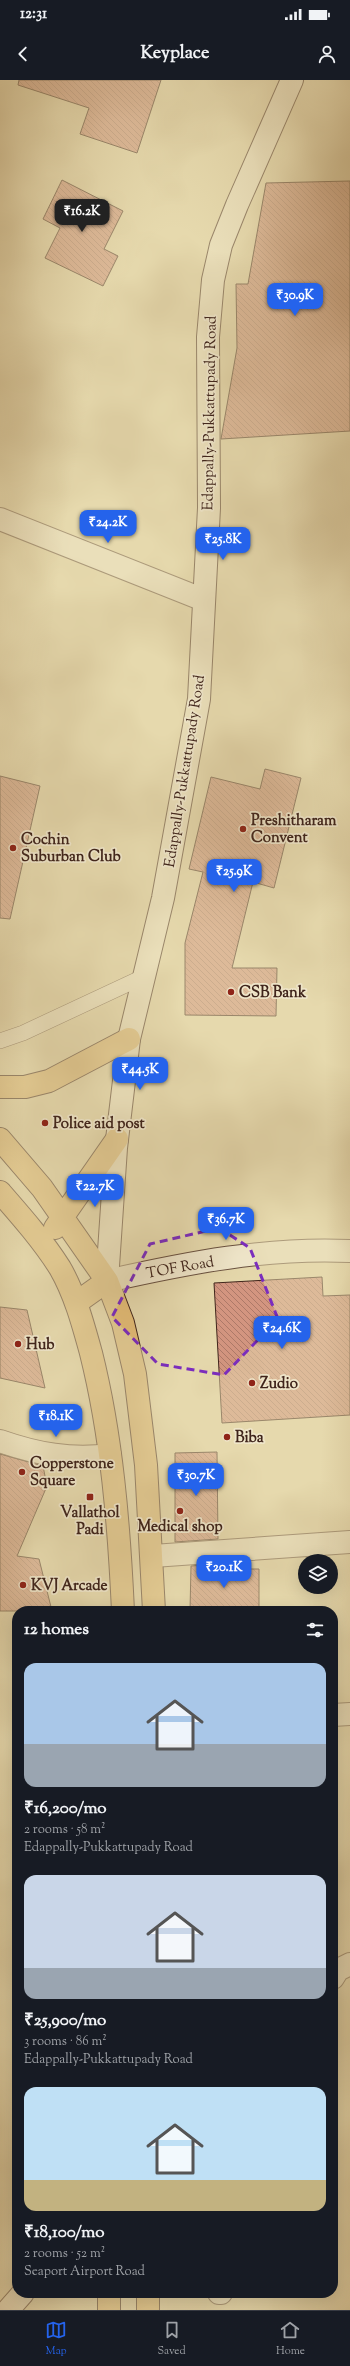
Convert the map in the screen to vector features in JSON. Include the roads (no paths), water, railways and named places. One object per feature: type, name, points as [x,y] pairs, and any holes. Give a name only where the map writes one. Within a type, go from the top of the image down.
[{"type":"main road","name":"Edappally-Pukkattupady Road","points":[[107,1281],[117,1139],[129,1039],[163,898],[199,698],[209,508],[208,337],[213,280],[221,245],[292,80]]},
{"type":"main road","points":[[0,519],[204,600]]},
{"type":"main road","points":[[0,1088],[25,1087],[48,1081],[129,1039]]},
{"type":"main road","points":[[0,1139],[42,1188],[107,1281],[123,1323],[135,1374],[146,1464],[153,1556],[154,1606]]},
{"type":"main road","points":[[44,1246],[61,1216],[117,1139]]},
{"type":"main road","points":[[0,1192],[44,1246],[60,1269],[76,1303],[98,1384],[110,1455],[120,1553],[123,1606]]},
{"type":"main road","name":"TOF Road","points":[[107,1281],[263,1252],[311,1249],[350,1251]]},
{"type":"main road","points":[[76,1303],[107,1281]]},
{"type":"main road","points":[[0,1441],[18,1447],[63,1456],[83,1458],[110,1455]]},
{"type":"main road","points":[[153,1556],[350,1542]]},
{"type":"main road","points":[[338,1715],[350,1714]]},
{"type":"main road","points":[[338,1970],[350,1964]]},
{"type":"main road","points":[[8,2310],[19,2298]]},
{"type":"main road","points":[[109,2298],[109,2310]]},
{"type":"main road","points":[[148,2298],[148,2310]]},
{"type":"lane","points":[[0,1041],[23,1033],[145,976]]},
{"type":"place","name":"Preshitharam Convent","points":[[243,829]]},
{"type":"place","name":"Cochin Suburban Club","points":[[13,848]]},
{"type":"place","name":"CSB Bank","points":[[231,992]]},
{"type":"place","name":"Police aid post","points":[[45,1123]]},
{"type":"place","name":"Hub","points":[[18,1344]]},
{"type":"place","name":"Zudio","points":[[252,1383]]},
{"type":"place","name":"Biba","points":[[227,1437]]},
{"type":"place","name":"Copperstone Square","points":[[22,1472]]},
{"type":"place","name":"Vallathol Padi","points":[[90,1497]]},
{"type":"place","name":"Medical shop","points":[[180,1511]]},
{"type":"place","name":"KVJ Arcade","points":[[23,1585]]}]
